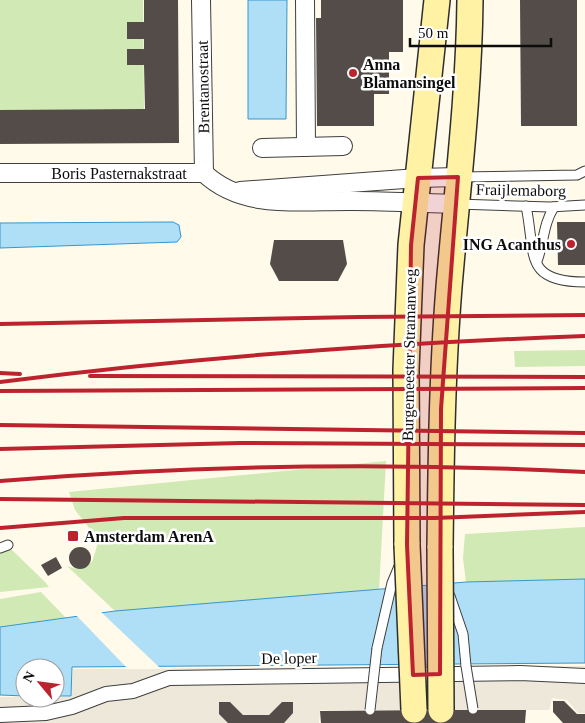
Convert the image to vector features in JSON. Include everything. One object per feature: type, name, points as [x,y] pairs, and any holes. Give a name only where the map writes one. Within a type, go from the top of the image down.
[{"type":"main road","name":"Burgemeester Stramanweg","points":[[414,710],[407,545],[406,370],[411,245],[437,0]]},
{"type":"main road","name":"Burgemeester Stramanweg","points":[[441,710],[441,409],[458,177],[469,58],[470,0]]},
{"type":"street","name":"Brentanostraat","points":[[201,0],[204,173]]},
{"type":"street","points":[[305,0],[306,147]]},
{"type":"street","points":[[262,148],[343,146]]},
{"type":"street","name":"Boris Pasternakstraat","points":[[0,173],[204,173],[215,183],[232,192],[264,201],[457,204]]},
{"type":"street","points":[[232,192],[268,187],[458,177]]},
{"type":"street","name":"De loper","points":[[0,715],[46,713],[72,707],[106,694],[133,691],[169,678],[520,673],[585,676]]},
{"type":"lane","name":"Fraijlemaborg","points":[[458,177],[582,174]]},
{"type":"lane","name":"Fraijlemaborg","points":[[457,204],[554,207],[585,204]]},
{"type":"lane","points":[[526,206],[531,229],[531,246],[542,273],[552,279],[585,282]]},
{"type":"lane","points":[[537,261],[543,244],[547,218],[554,207]]},
{"type":"lane","points":[[370,710],[382,623],[392,584],[407,545]]},
{"type":"lane","points":[[440,548],[452,605],[463,634],[467,681],[473,710]]},
{"type":"highlighted area","points":[[458,177],[441,409],[440,674],[413,675],[407,545],[411,245],[418,178]]},
{"type":"green space","points":[[0,0],[143,0],[144,110],[0,111]]},
{"type":"green space","points":[[585,350],[585,366],[515,367],[514,351]]},
{"type":"green space","points":[[386,461],[379,590],[115,611],[67,566],[77,569],[92,562],[97,546],[94,534],[75,510],[69,492]]},
{"type":"green space","points":[[585,527],[585,579],[466,582],[463,558],[465,534]]},
{"type":"green space","points":[[11,549],[49,587],[0,592],[0,553]]},
{"type":"green space","points":[[41,592],[66,618],[0,627],[0,599]]},
{"type":"shaded area","points":[[585,666],[585,713],[578,713],[567,700],[552,698],[549,710],[320,710],[319,723],[0,723],[0,697],[15,697],[15,708],[65,708],[65,697],[71,697],[73,669]]},
{"type":"water","points":[[248,0],[287,0],[286,119],[248,119]]},
{"type":"water","points":[[173,222],[179,225],[181,237],[177,242],[0,248],[0,223]]},
{"type":"water","points":[[585,579],[585,663],[72,667],[71,696],[65,696],[65,658],[15,658],[15,696],[0,695],[0,627],[115,611],[466,582]]},
{"type":"pier","points":[[100,611],[161,669],[128,669],[75,614]]},
{"type":"building","points":[[144,0],[178,0],[179,143],[0,144],[0,110],[145,109],[144,65],[127,65],[127,49],[144,49],[144,39],[127,39],[127,22],[144,22]]},
{"type":"building","name":"Anna Blamansingel","points":[[321,0],[403,0],[403,52],[389,52],[389,94],[374,94],[374,126],[317,126],[316,18],[321,18]]},
{"type":"building","points":[[520,0],[577,0],[577,126],[521,126]]},
{"type":"building","name":"ING Acanthus","points":[[557,222],[585,222],[585,265],[558,265]]},
{"type":"building","points":[[274,240],[343,240],[347,264],[338,281],[279,281],[270,264]]},
{"type":"building","points":[[80,547],[88,550],[91,558],[88,566],[80,569],[72,566],[69,558],[72,550]]},
{"type":"building","points":[[56,557],[62,568],[48,576],[41,565]]},
{"type":"building","points":[[553,701],[564,701],[577,714],[585,714],[585,723],[563,723],[553,712]]},
{"type":"building","points":[[219,702],[230,702],[243,715],[269,715],[282,702],[293,702],[293,713],[284,723],[228,723],[219,714]]},
{"type":"building","points":[[526,710],[525,723],[321,723],[320,711]]},
{"type":"railway","points":[[0,324],[585,315]]},
{"type":"railway","points":[[0,382],[146,365],[292,352],[585,336]]},
{"type":"railway","points":[[0,373],[20,374]]},
{"type":"railway","points":[[90,376],[585,377]]},
{"type":"railway","points":[[0,391],[585,388]]},
{"type":"railway","points":[[0,425],[585,433]]},
{"type":"railway","points":[[0,449],[240,443],[585,445]]},
{"type":"railway","points":[[0,481],[219,468],[366,466],[585,472]]},
{"type":"railway","points":[[0,499],[585,505]]},
{"type":"railway","points":[[0,528],[124,518],[435,518],[585,512]]},
{"type":"place","name":"Anna Blamansingel","points":[[353,73]]},
{"type":"place","name":"ING Acanthus","points":[[571,244]]},
{"type":"place","name":"Amsterdam ArenA","points":[[73,536]]}]
